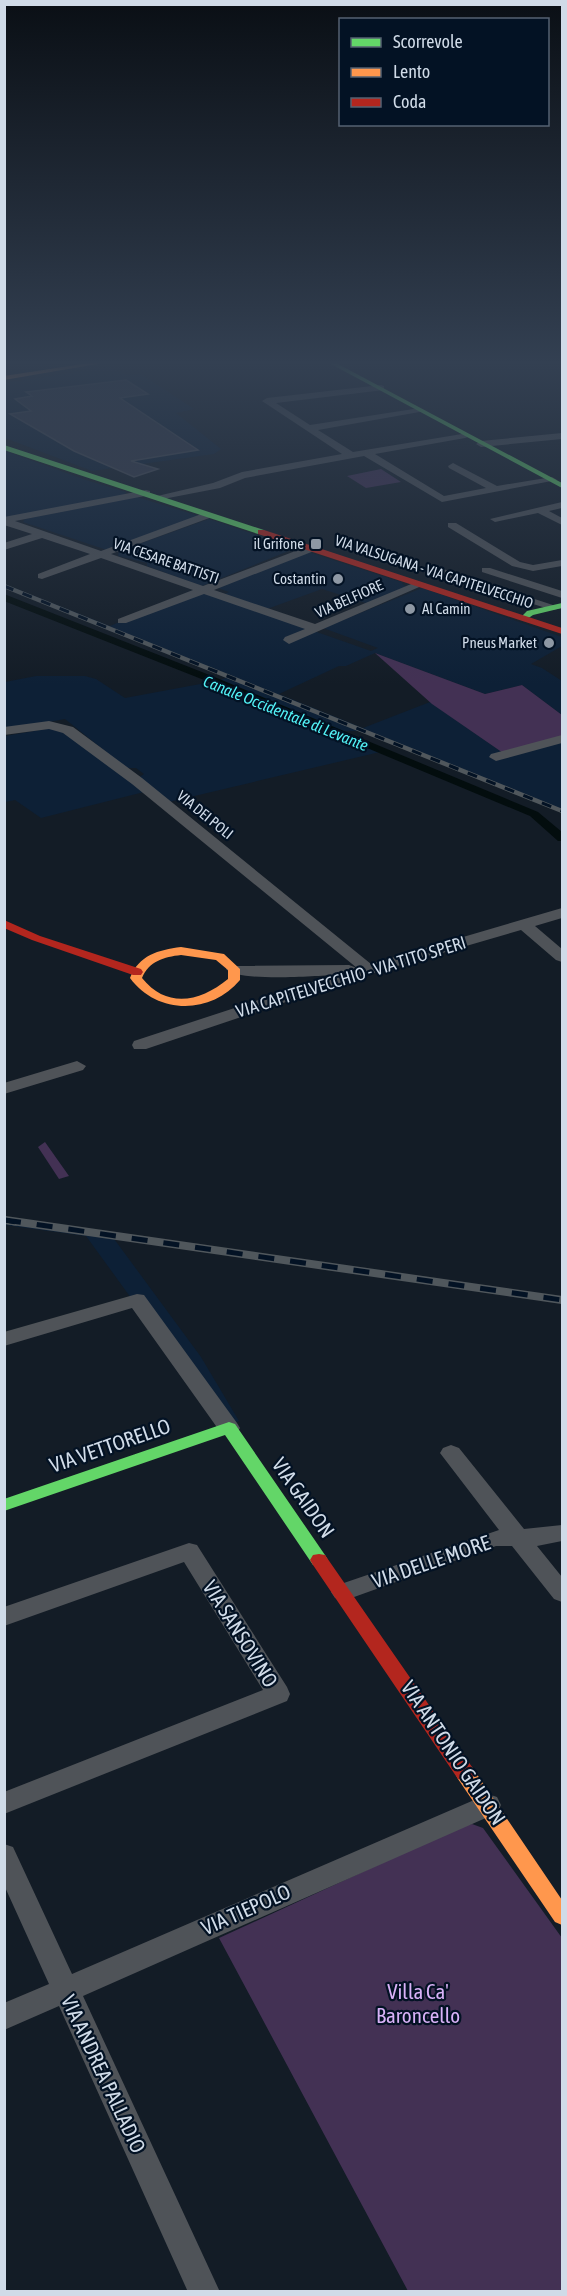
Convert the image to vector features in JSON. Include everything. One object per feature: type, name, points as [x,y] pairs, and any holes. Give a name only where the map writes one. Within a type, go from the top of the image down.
[{"type":"main road","name":"VIA VALSUGANA - VIA CAPITELVECCHIO","points":[[70,470],[562,631]]},
{"type":"main road","points":[[532,470],[557,483]]},
{"type":"main road","points":[[498,610],[554,606]]},
{"type":"main road","points":[[524,618],[527,614],[554,606]]},
{"type":"main road","points":[[554,606],[547,619],[562,631]]},
{"type":"main road","points":[[5,923],[55,947],[141,967],[168,952],[195,951],[220,957],[234,974],[229,988],[214,997],[198,1001],[175,1002],[162,999],[138,985],[141,967]]},
{"type":"main road","name":"VIA VETTORELLO","points":[[4,1504],[229,1428]]},
{"type":"main road","name":"VIA GAIDON","points":[[229,1428],[343,1592]]},
{"type":"main road","name":"VIA ANTONIO GAIDON","points":[[343,1592],[562,1916]]},
{"type":"street","points":[[4,520],[148,495],[216,486],[242,476],[274,470]]},
{"type":"street","points":[[394,470],[442,500],[496,490],[557,483]]},
{"type":"street","points":[[460,470],[496,490]]},
{"type":"street","points":[[495,519],[562,505]]},
{"type":"street","points":[[540,510],[562,522]]},
{"type":"street","points":[[42,576],[208,515]]},
{"type":"street","name":"VIA CESARE BATTISTI","points":[[4,520],[317,629]]},
{"type":"street","points":[[452,525],[516,564],[533,568],[560,566]]},
{"type":"street","points":[[4,547],[44,534]]},
{"type":"street","points":[[122,621],[201,588],[310,549]]},
{"type":"street","points":[[433,569],[554,606]]},
{"type":"street","points":[[486,570],[554,606]]},
{"type":"street","name":"VIA BELFIORE","points":[[289,640],[420,584]]},
{"type":"street","name":"VIA DEI POLI","points":[[4,731],[49,725],[68,730],[137,781],[369,970]]},
{"type":"street","points":[[496,757],[562,739]]},
{"type":"street","name":"VIA CAPITELVECCHIO - VIA TITO SPERI","points":[[140,1045],[369,970],[526,926],[562,913]]},
{"type":"street","points":[[526,926],[562,957]]},
{"type":"street","points":[[234,974],[369,970]]},
{"type":"street","points":[[4,1089],[77,1066]]},
{"type":"street","points":[[4,1339],[136,1300],[229,1428]]},
{"type":"street","name":"VIA DELLE MORE","points":[[451,1453],[520,1538]]},
{"type":"street","name":"VIA DELLE MORE","points":[[343,1592],[495,1538],[545,1538],[562,1533]]},
{"type":"street","points":[[520,1538],[562,1593]]},
{"type":"street","name":"VIA SANSOVINO","points":[[4,1617],[189,1551],[278,1694],[4,1803]]},
{"type":"street","name":"VIA TIEPOLO","points":[[4,2017],[488,1805]]},
{"type":"street","name":"VIA ANDREA PALLADIO","points":[[4,1855],[204,2292]]},
{"type":"shaded area","points":[[5,470],[58,470],[126,492],[125,495],[5,518]]},
{"type":"shaded area","points":[[137,497],[199,516],[107,550],[23,522],[25,519]]},
{"type":"shaded area","points":[[209,519],[296,548],[202,586],[147,566],[147,563],[118,556],[119,551]]},
{"type":"shaded area","points":[[305,551],[401,582],[406,587],[369,604],[322,589],[267,609],[225,594],[229,592],[215,587]]},
{"type":"shaded area","points":[[4,584],[110,626],[194,591],[200,591],[371,651],[378,648],[323,628],[422,588],[562,637],[562,646],[531,664],[562,681],[562,715],[522,685],[485,694],[375,653],[346,666],[339,666],[279,694],[363,728],[430,702],[506,755],[562,737],[562,811],[363,731],[339,731],[325,726],[217,681],[229,677],[5,587]]},
{"type":"shaded area","points":[[36,676],[85,676],[96,679],[125,698],[211,682],[380,752],[169,802],[138,778],[144,774],[136,768],[126,768],[65,719],[5,730],[5,682]]},
{"type":"shaded area","points":[[52,728],[61,730],[144,792],[41,818],[15,800],[5,802],[5,736]]},
{"type":"shaded area","points":[[5,1217],[109,1232],[201,1357],[239,1421],[224,1426],[86,1236],[5,1225]]},
{"type":"green space","points":[[383,470],[401,482],[366,488],[347,476]]},
{"type":"green space","points":[[375,653],[485,694],[522,685],[562,715],[562,737],[506,755],[432,704]]},
{"type":"green space","points":[[45,1142],[69,1176],[59,1179],[38,1147]]},
{"type":"green space","name":"Villa Ca' Baroncello","points":[[472,1824],[483,1828],[562,1938],[562,2291],[408,2291],[219,1938],[460,1827]]},
{"type":"building","points":[[118,470],[155,470],[134,477]]},
{"type":"waterway","name":"Canale Occidentale di Levante","points":[[4,597],[208,678],[534,814],[562,838]]},
{"type":"railway","points":[[4,586],[562,811]]},
{"type":"railway","points":[[4,1220],[15,1222]]},
{"type":"railway","points":[[5,1220],[562,1300]]},
{"type":"traffic: fast","points":[[74,470],[261,532]]},
{"type":"traffic: fast","points":[[532,470],[562,486]]},
{"type":"traffic: fast","points":[[524,618],[530,613],[562,606]]},
{"type":"traffic: fast","points":[[4,1505],[229,1428],[319,1560]]},
{"type":"traffic: slow","points":[[181,951],[220,957],[234,969],[234,980],[211,996],[183,1002],[157,997],[145,989],[136,978],[143,965],[154,957],[181,951]]},
{"type":"traffic: slow","points":[[465,1773],[562,1916]]},
{"type":"traffic: jam","points":[[261,532],[562,631]]},
{"type":"traffic: jam","points":[[4,923],[36,938],[137,972]]},
{"type":"traffic: jam","points":[[319,1560],[465,1773]]},
{"type":"place","name":"il Grifone","points":[[316,544]]},
{"type":"place","name":"Costantin","points":[[338,579]]},
{"type":"place","name":"Al Camin","points":[[410,609]]},
{"type":"place","name":"Pneus Market","points":[[549,643]]}]
